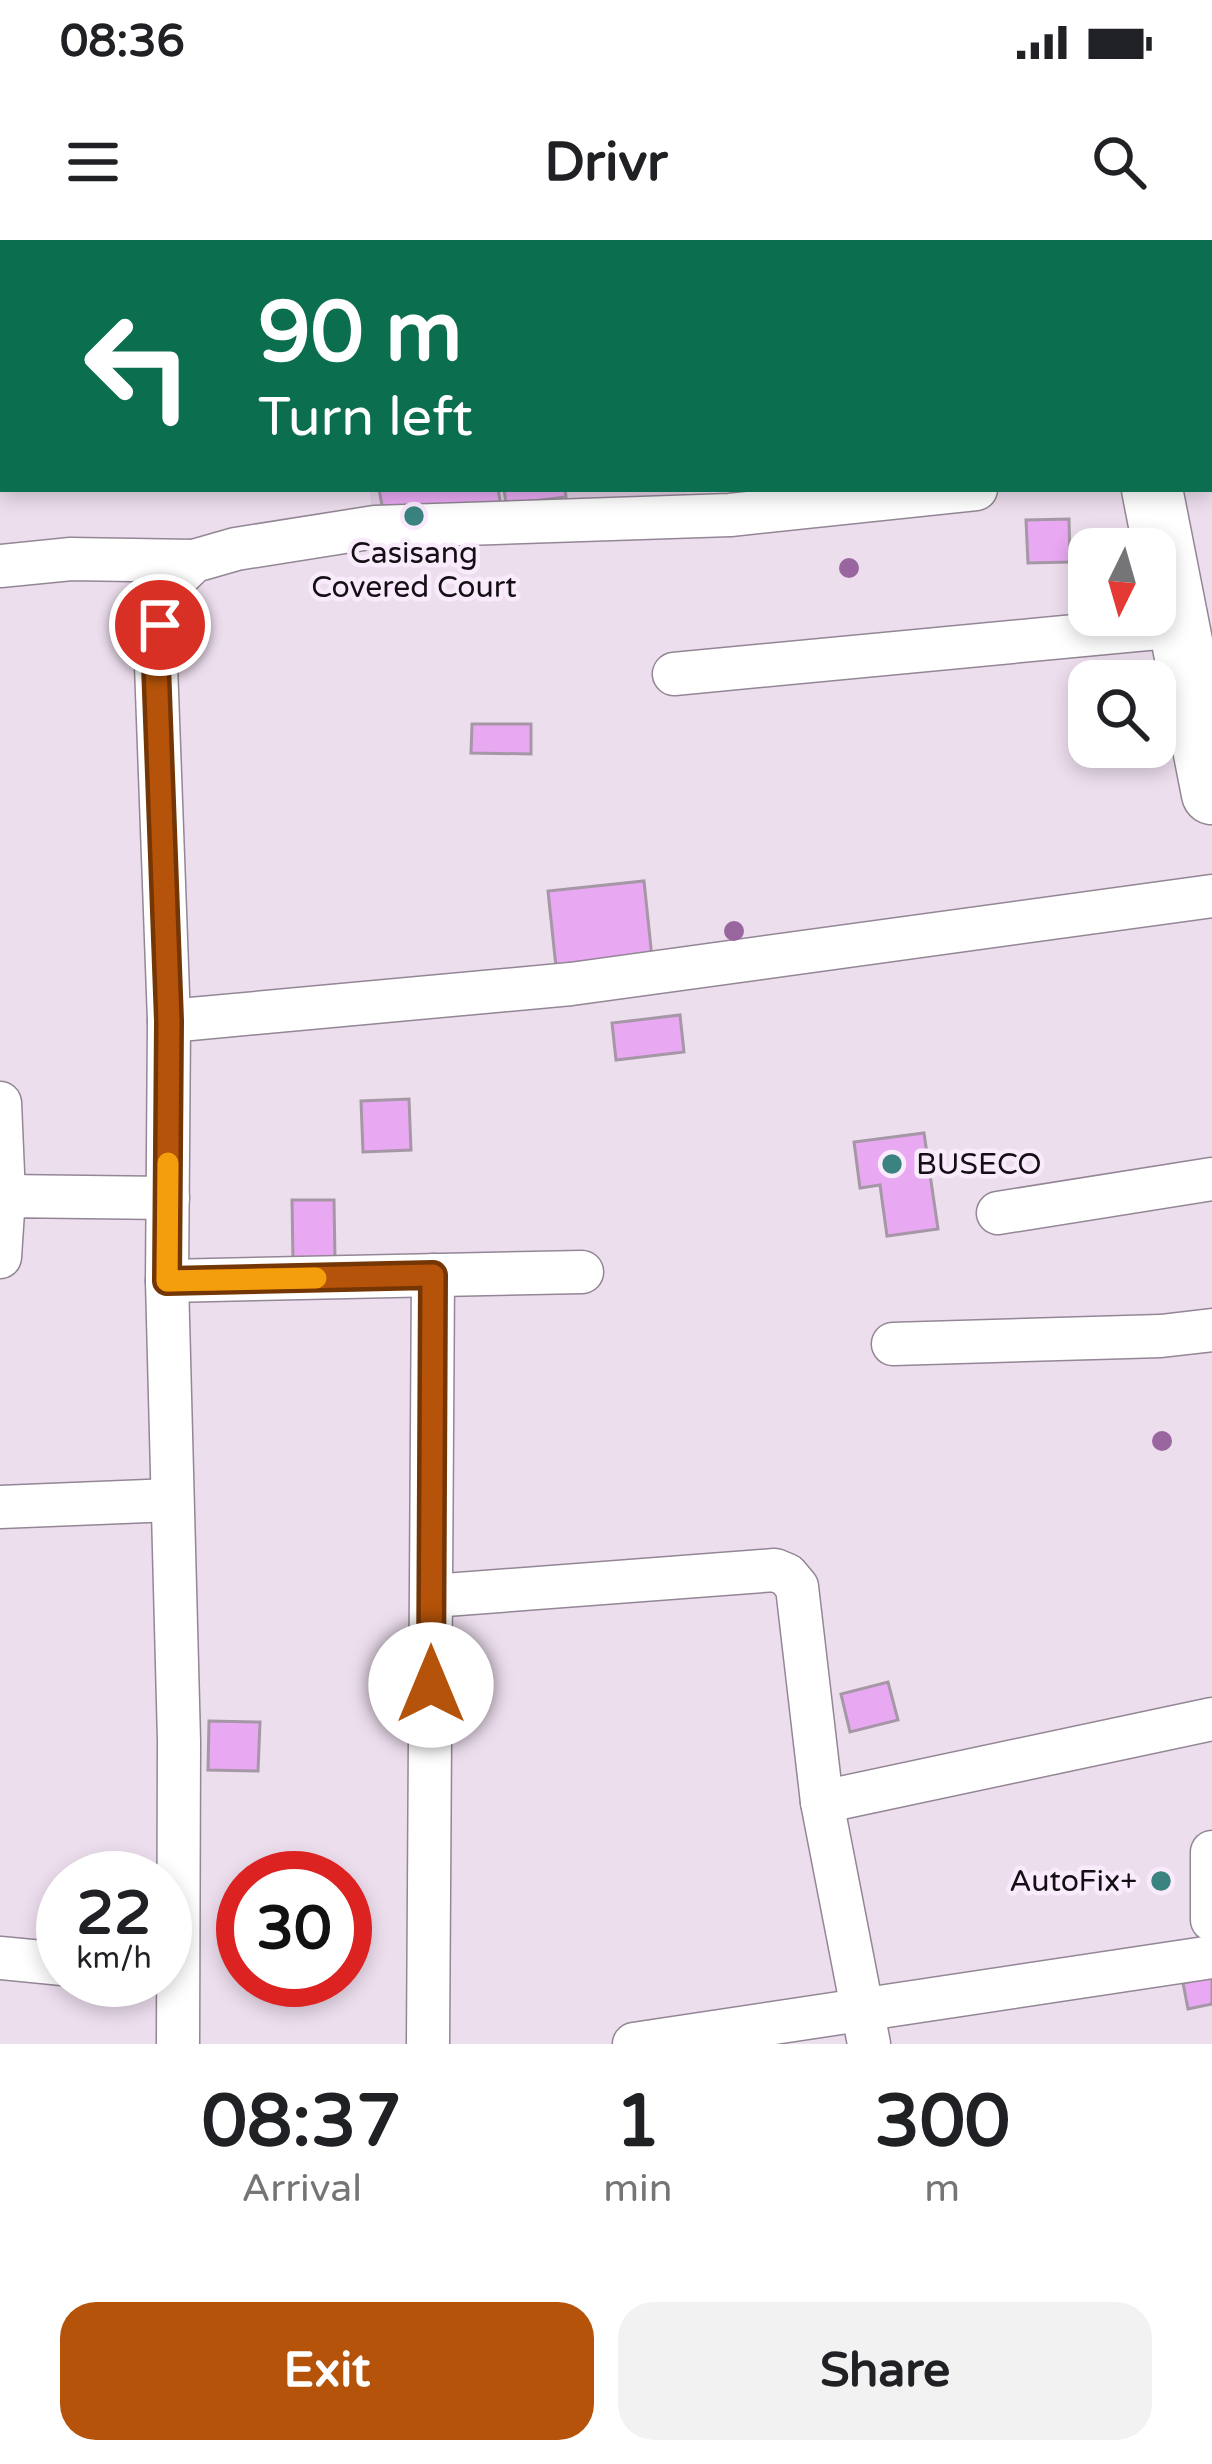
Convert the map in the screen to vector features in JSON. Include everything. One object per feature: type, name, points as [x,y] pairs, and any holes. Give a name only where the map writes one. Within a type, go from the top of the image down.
[{"type":"highway","points":[[1153,492],[1212,794]]},
{"type":"street","points":[[0,566],[71,559],[194,561],[371,508],[730,515],[948,492]]},
{"type":"street","points":[[173,1851],[169,1021],[156,665],[171,583],[194,561]]},
{"type":"street","points":[[674,674],[1179,626]]},
{"type":"street","points":[[169,1021],[571,984],[1212,896]]},
{"type":"street","points":[[0,1103],[4,1196],[0,1257]]},
{"type":"street","points":[[998,1213],[1212,1179]]},
{"type":"street","points":[[4,1196],[168,1198]]},
{"type":"street","points":[[167,1281],[582,1272]]},
{"type":"street","points":[[428,2044],[433,1275]]},
{"type":"street","points":[[893,1344],[1161,1336],[1212,1330]]},
{"type":"street","points":[[0,1507],[172,1500]]},
{"type":"street","points":[[432,1596],[724,1572],[776,1570],[787,1575],[796,1587],[822,1802],[865,2027]]},
{"type":"street","points":[[822,1802],[1212,1719]]},
{"type":"street","points":[[1212,1852],[1212,1921]]},
{"type":"street","points":[[634,2044],[865,2027],[1212,1957]]},
{"type":"street","points":[[0,1958],[36,1961]]},
{"type":"street","points":[[175,2007],[178,2044]]},
{"type":"shaded area","points":[[369,492],[686,492],[689,504],[375,527]]},
{"type":"building","name":"Casisang Covered Court","points":[[380,492],[499,492],[501,506],[386,527]]},
{"type":"building","points":[[504,492],[565,492],[566,497],[506,504]]},
{"type":"building","points":[[1069,519],[1068,562],[1028,563],[1026,520]]},
{"type":"building","points":[[472,724],[531,724],[531,754],[471,753]]},
{"type":"building","points":[[644,881],[652,958],[556,967],[548,891]]},
{"type":"building","points":[[680,1015],[684,1052],[616,1060],[612,1023]]},
{"type":"building","points":[[409,1099],[411,1150],[363,1152],[361,1101]]},
{"type":"building","name":"BUSECO","points":[[924,1133],[938,1229],[887,1236],[880,1185],[860,1188],[854,1142]]},
{"type":"building","points":[[292,1200],[334,1200],[335,1260],[293,1261]]},
{"type":"building","points":[[888,1682],[898,1720],[850,1732],[841,1694]]},
{"type":"building","points":[[209,1721],[260,1722],[258,1771],[208,1770]]},
{"type":"building","points":[[1212,1977],[1212,2004],[1188,2009],[1183,1983]]},
{"type":"slow traffic","points":[[168,1163],[167,1281],[316,1278]]},
{"type":"place","name":"Casisang Covered Court","points":[[414,516]]},
{"type":"place","name":"BUSECO","points":[[892,1164]]},
{"type":"place","name":"AutoFix+","points":[[1161,1881]]},
{"type":"route","points":[[160,625],[156,665],[169,1021],[167,1281],[433,1275],[431,1685]]}]
